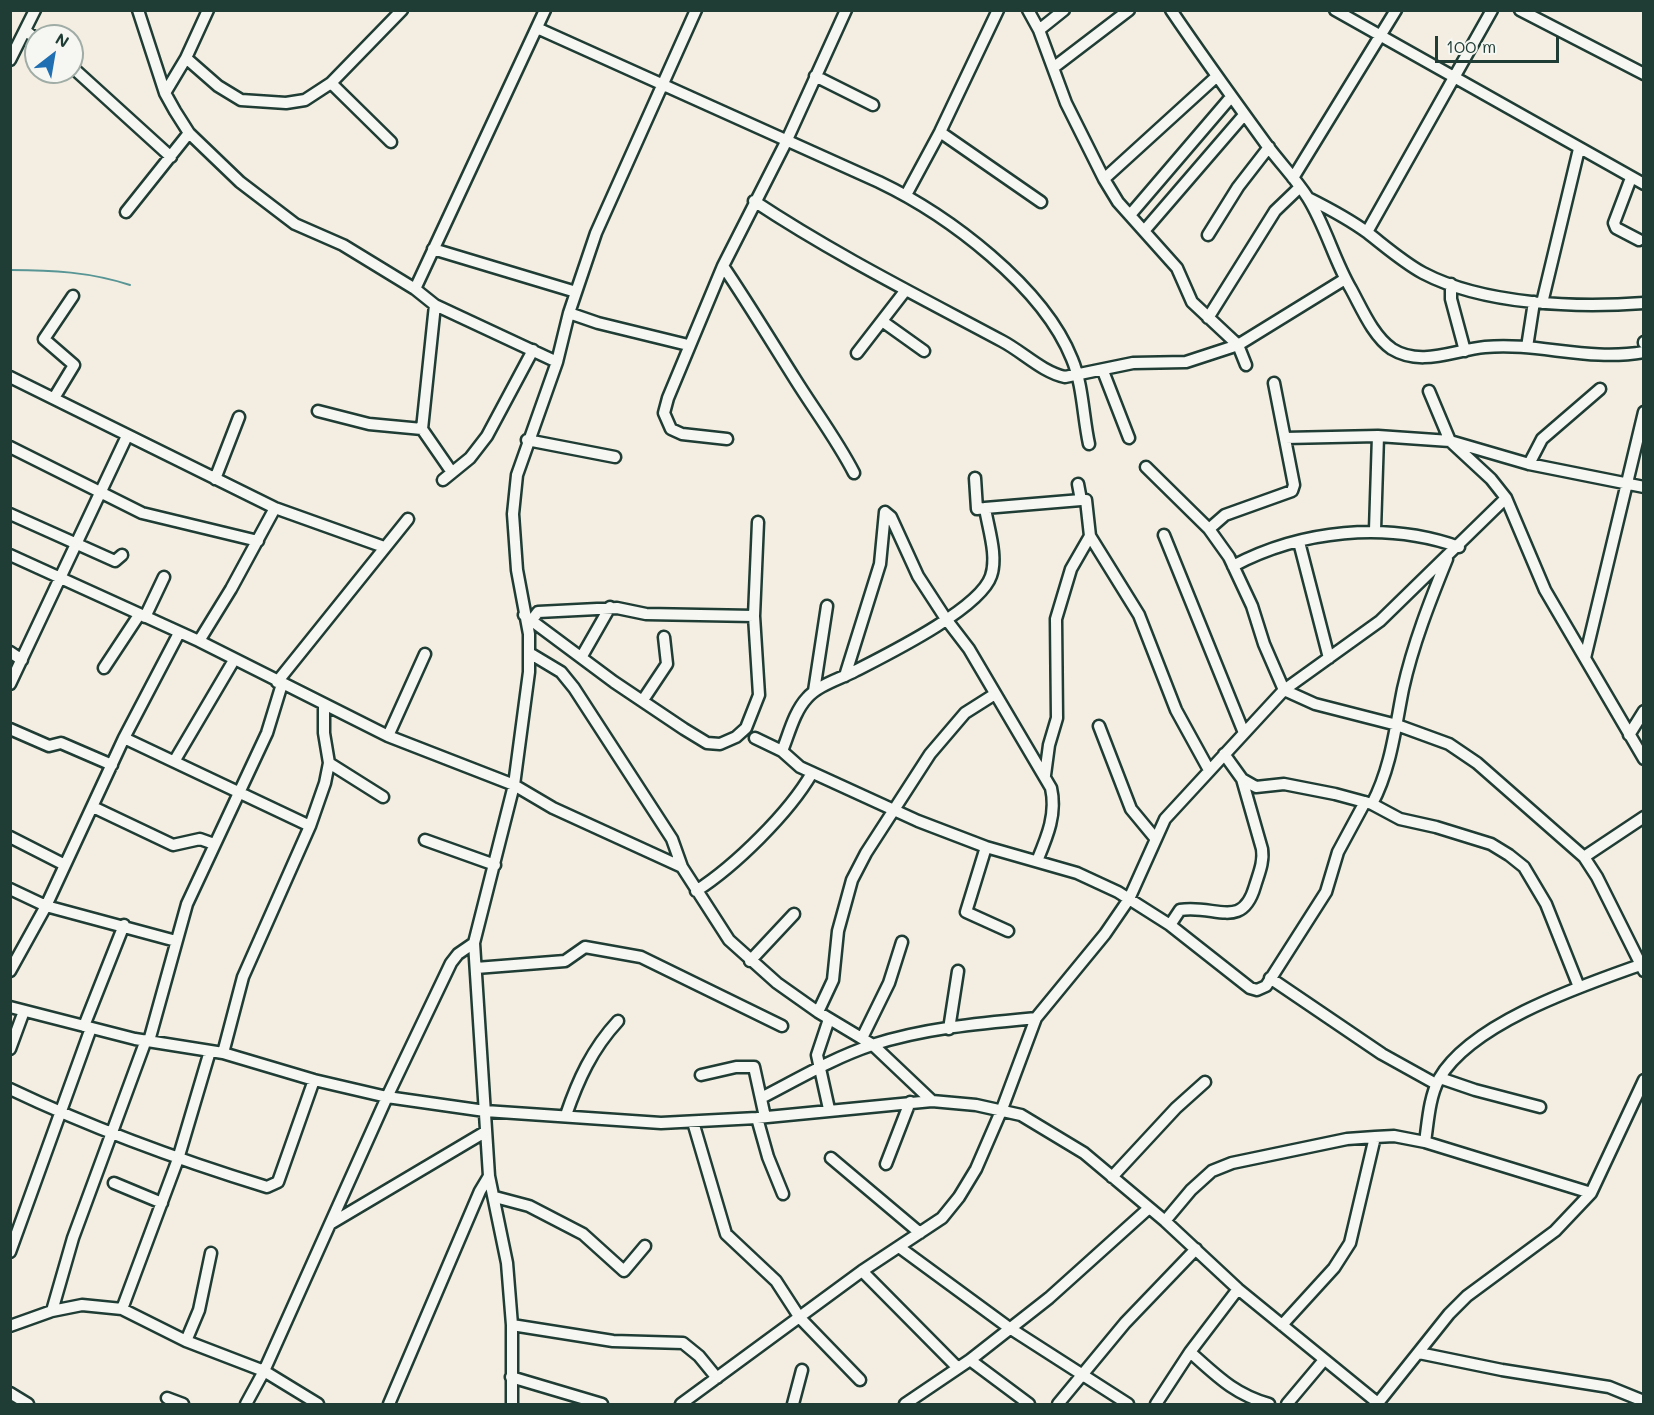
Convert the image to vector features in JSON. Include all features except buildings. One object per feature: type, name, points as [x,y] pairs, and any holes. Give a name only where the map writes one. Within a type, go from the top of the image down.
[{"type":"street","points":[[28,24],[35,10]]},
{"type":"street","points":[[138,10],[165,93],[189,133],[212,158],[295,224],[344,245],[415,289],[435,305],[557,362]]},
{"type":"street","points":[[165,93],[186,58],[208,10]]},
{"type":"street","points":[[186,58],[218,86],[241,99],[254,102],[305,100],[331,82],[402,10]]},
{"type":"street","points":[[415,289],[545,10]]},
{"type":"street","points":[[512,1404],[512,1325],[507,1263],[489,1176],[474,943],[514,785],[531,654],[528,617],[517,570],[513,514],[517,475],[527,440],[557,362],[569,313],[596,233],[696,10]]},
{"type":"street","points":[[727,439],[682,434],[671,429],[664,413],[668,398],[688,345],[723,266],[754,201],[786,142],[846,10]]},
{"type":"street","points":[[906,195],[940,132],[998,10]]},
{"type":"street","points":[[1028,10],[1039,30],[1065,103],[1104,179],[1130,215],[1177,268],[1192,302],[1238,345],[1246,365]]},
{"type":"street","points":[[1039,30],[1064,10]]},
{"type":"street","points":[[1053,68],[1129,10]]},
{"type":"street","points":[[1171,10],[1216,77],[1308,198],[1345,279],[1381,340],[1393,350],[1412,357],[1485,347],[1527,348],[1616,357],[1644,352]]},
{"type":"street","points":[[1335,10],[1379,37],[1454,76],[1644,184]]},
{"type":"street","points":[[1209,318],[1275,211],[1296,182],[1396,10]]},
{"type":"street","points":[[1367,232],[1492,10]]},
{"type":"street","points":[[1520,10],[1644,74]]},
{"type":"street","points":[[537,28],[906,195],[963,235],[1025,287],[1060,333],[1073,360],[1089,444]]},
{"type":"street","points":[[10,60],[24,32]]},
{"type":"street","points":[[815,76],[873,105]]},
{"type":"street","points":[[1104,179],[1216,77]]},
{"type":"street","points":[[84,78],[171,157]]},
{"type":"street","points":[[331,82],[391,142]]},
{"type":"street","points":[[1130,215],[1231,97]]},
{"type":"street","points":[[1144,231],[1244,115]]},
{"type":"street","points":[[940,132],[1041,202]]},
{"type":"street","points":[[126,212],[189,133]]},
{"type":"street","points":[[1208,235],[1238,187],[1269,147]]},
{"type":"street","points":[[1527,348],[1579,149]]},
{"type":"street","points":[[1631,178],[1614,223],[1616,228],[1639,240]]},
{"type":"street","points":[[1308,198],[1367,232],[1389,252],[1424,274],[1451,284],[1485,293],[1538,302],[1592,307],[1644,303]]},
{"type":"street","points":[[754,201],[830,249],[905,291],[1020,350],[1056,375],[1076,376],[1133,363],[1186,362],[1238,345],[1345,279]]},
{"type":"street","points":[[433,249],[576,292]]},
{"type":"street","points":[[723,266],[765,327],[854,473]]},
{"type":"street","points":[[1451,284],[1451,299],[1465,351]]},
{"type":"street","points":[[857,352],[905,291]]},
{"type":"street","points":[[54,398],[74,365],[44,339],[74,296]]},
{"type":"street","points":[[435,305],[422,429],[447,476],[463,464],[487,436],[533,350]]},
{"type":"street","points":[[569,313],[654,338],[688,345]]},
{"type":"street","points":[[882,321],[924,351]]},
{"type":"street","points":[[1103,371],[1129,438]]},
{"type":"street","points":[[10,377],[275,508],[384,547]]},
{"type":"street","points":[[1209,529],[1225,515],[1292,491],[1294,485],[1274,383]]},
{"type":"street","points":[[1529,464],[1542,439],[1600,389]]},
{"type":"street","points":[[1429,391],[1450,441],[1491,479],[1506,498],[1545,590],[1644,759]]},
{"type":"street","points":[[318,411],[369,424],[422,429]]},
{"type":"street","points":[[1585,658],[1644,412]]},
{"type":"street","points":[[215,479],[238,417]]},
{"type":"street","points":[[10,684],[127,436]]},
{"type":"street","points":[[1285,438],[1378,436],[1450,441],[1529,464],[1644,487]]},
{"type":"street","points":[[1375,530],[1378,436]]},
{"type":"street","points":[[527,440],[615,457]]},
{"type":"street","points":[[10,447],[142,513],[258,541]]},
{"type":"street","points":[[1146,467],[1209,529],[1233,566],[1284,690],[1315,704],[1397,725],[1449,744],[1477,763],[1584,857],[1597,877],[1642,968],[1579,987],[1491,1030],[1462,1050],[1438,1081],[1428,1114],[1425,1142]]},
{"type":"street","points":[[975,478],[977,509],[1086,500],[1090,536],[1139,615],[1176,710],[1209,770]]},
{"type":"street","points":[[1078,484],[1081,500]]},
{"type":"street","points":[[681,1404],[862,1271],[942,1218],[960,1197],[976,1169],[1002,1109],[1035,1018],[1098,942],[1129,900],[1141,878],[1155,838],[1166,819],[1284,690],[1380,621],[1459,547],[1483,519],[1506,498]]},
{"type":"street","points":[[199,641],[275,508]]},
{"type":"street","points":[[782,751],[800,707],[814,691],[899,649],[946,619],[979,594],[992,573],[993,560],[985,508]]},
{"type":"street","points":[[845,676],[880,564],[885,512],[891,517],[918,576],[969,649],[1045,775],[1054,799],[1053,817],[1037,861]]},
{"type":"street","points":[[10,514],[116,561],[122,555]]},
{"type":"street","points":[[52,1311],[73,1238],[147,1041],[194,886],[267,733],[280,683],[408,519]]},
{"type":"street","points":[[528,617],[614,682],[707,743],[720,744],[736,737],[746,728],[759,695],[754,616],[758,522]]},
{"type":"street","points":[[1233,566],[1262,551],[1299,542],[1375,530],[1435,538],[1459,547]]},
{"type":"street","points":[[1164,535],[1244,733]]},
{"type":"street","points":[[1045,775],[1049,746],[1057,718],[1056,619],[1071,569],[1090,536]]},
{"type":"street","points":[[1299,542],[1329,658]]},
{"type":"street","points":[[10,555],[199,641],[388,736],[514,785],[546,804],[682,867]]},
{"type":"street","points":[[755,738],[782,751],[789,760],[812,773],[892,809],[986,847],[1077,873],[1129,900],[1170,925],[1250,988],[1257,990],[1266,986],[1326,892],[1338,852],[1387,770],[1403,688],[1422,618],[1448,555]]},
{"type":"street","points":[[104,668],[142,616],[164,577]]},
{"type":"street","points":[[814,691],[827,606]]},
{"type":"street","points":[[528,617],[538,612],[610,607],[646,614],[754,616]]},
{"type":"street","points":[[582,657],[610,607]]},
{"type":"street","points":[[10,971],[46,906],[124,738],[179,633]]},
{"type":"street","points":[[644,700],[667,663],[664,637]]},
{"type":"street","points":[[10,652],[22,660]]},
{"type":"street","points":[[388,736],[425,654]]},
{"type":"street","points":[[531,654],[561,672],[574,688],[672,839],[682,867],[729,940],[750,961],[818,1012],[873,1045],[932,1101]]},
{"type":"street","points":[[175,760],[234,660]]},
{"type":"street","points":[[818,1012],[833,980],[838,931],[852,880],[892,809],[930,754],[955,723],[995,694]]},
{"type":"street","points":[[223,1053],[243,977],[310,826],[329,762],[324,733],[324,704]]},
{"type":"street","points":[[1629,735],[1644,711]]},
{"type":"street","points":[[1099,726],[1131,809],[1155,838]]},
{"type":"street","points":[[10,729],[49,746],[61,742],[112,765]]},
{"type":"street","points":[[124,738],[175,760],[238,793],[310,826]]},
{"type":"street","points":[[1170,925],[1180,910],[1200,908],[1232,914],[1246,907],[1251,898],[1263,858],[1242,780],[1224,754]]},
{"type":"street","points":[[329,762],[383,797]]},
{"type":"street","points":[[696,891],[716,879],[794,801],[812,773]]},
{"type":"street","points":[[1242,780],[1256,787],[1284,784],[1368,803],[1400,819],[1436,826],[1491,844],[1524,867],[1546,904],[1579,987]]},
{"type":"street","points":[[93,807],[173,845],[200,839],[214,844]]},
{"type":"street","points":[[1584,857],[1644,817]]},
{"type":"street","points":[[10,837],[65,865]]},
{"type":"street","points":[[425,840],[495,865]]},
{"type":"street","points":[[986,847],[966,912],[1008,931]]},
{"type":"street","points":[[10,889],[46,906],[124,925],[176,941]]},
{"type":"street","points":[[750,961],[794,914]]},
{"type":"street","points":[[10,1252],[124,925]]},
{"type":"street","points":[[862,1038],[889,983],[903,942]]},
{"type":"street","points":[[246,1404],[264,1371],[387,1097],[451,963],[458,954],[474,943]]},
{"type":"street","points":[[476,968],[565,961],[585,947],[614,951],[641,957],[782,1026]]},
{"type":"street","points":[[949,1029],[958,971]]},
{"type":"street","points":[[1270,978],[1382,1054],[1438,1081],[1540,1107]]},
{"type":"street","points":[[10,1007],[147,1041],[223,1053],[314,1080],[387,1097],[485,1111],[566,1115],[638,1123],[761,1117],[932,1101],[1002,1109],[1021,1115],[1042,1126],[1084,1153],[1166,1221],[1238,1288],[1379,1404],[1449,1314],[1467,1296],[1555,1232],[1591,1193],[1644,1080]]},
{"type":"street","points":[[10,1049],[24,1011]]},
{"type":"street","points":[[761,1098],[819,1067],[873,1045],[949,1029],[1035,1018]]},
{"type":"street","points":[[829,1109],[819,1067],[818,1048],[830,1019]]},
{"type":"street","points":[[566,1115],[576,1085],[590,1056],[618,1021]]},
{"type":"street","points":[[122,1309],[178,1160],[210,1051]]},
{"type":"street","points":[[701,1075],[752,1066],[761,1098],[761,1117],[768,1157],[783,1194]]},
{"type":"street","points":[[10,1089],[60,1113],[178,1160],[267,1187],[275,1185],[314,1080]]},
{"type":"street","points":[[1112,1177],[1176,1108],[1205,1082]]},
{"type":"street","points":[[886,1164],[910,1102]]},
{"type":"street","points":[[693,1122],[726,1234],[776,1281],[800,1318],[860,1380]]},
{"type":"street","points":[[330,1224],[485,1132]]},
{"type":"street","points":[[1166,1221],[1191,1190],[1212,1171],[1232,1163],[1347,1139],[1375,1137],[1394,1136],[1425,1142],[1591,1193]]},
{"type":"street","points":[[1282,1325],[1334,1268],[1350,1243],[1375,1137]]},
{"type":"street","points":[[831,1158],[920,1233]]},
{"type":"street","points":[[389,1404],[480,1191],[489,1176]]},
{"type":"street","points":[[114,1183],[162,1203]]},
{"type":"street","points":[[495,1197],[529,1206],[584,1234],[624,1271],[645,1246]]},
{"type":"street","points":[[910,1403],[1049,1298],[1149,1208]]},
{"type":"street","points":[[900,1247],[1008,1327],[1128,1404]]},
{"type":"street","points":[[1058,1404],[1125,1323],[1196,1249]]},
{"type":"street","points":[[186,1341],[199,1310],[211,1253]]},
{"type":"street","points":[[862,1271],[957,1367]]},
{"type":"street","points":[[1156,1404],[1190,1352],[1238,1288]]},
{"type":"street","points":[[10,1326],[52,1311],[82,1305],[122,1309],[186,1341],[264,1371],[315,1404]]},
{"type":"street","points":[[512,1325],[613,1341],[683,1343],[699,1356],[717,1378]]},
{"type":"street","points":[[1190,1352],[1232,1389],[1246,1397],[1269,1404]]},
{"type":"street","points":[[1419,1353],[1502,1370],[1609,1387],[1642,1401]]},
{"type":"street","points":[[969,1360],[1029,1404]]},
{"type":"street","points":[[1287,1404],[1324,1360]]},
{"type":"street","points":[[793,1404],[802,1370]]},
{"type":"street","points":[[511,1377],[602,1404]]},
{"type":"street","points":[[10,1393],[28,1404]]},
{"type":"street","points":[[167,1398],[183,1404]]},
{"type":"waterway","points":[[10,270],[71,273],[100,277],[130,285]]}]
